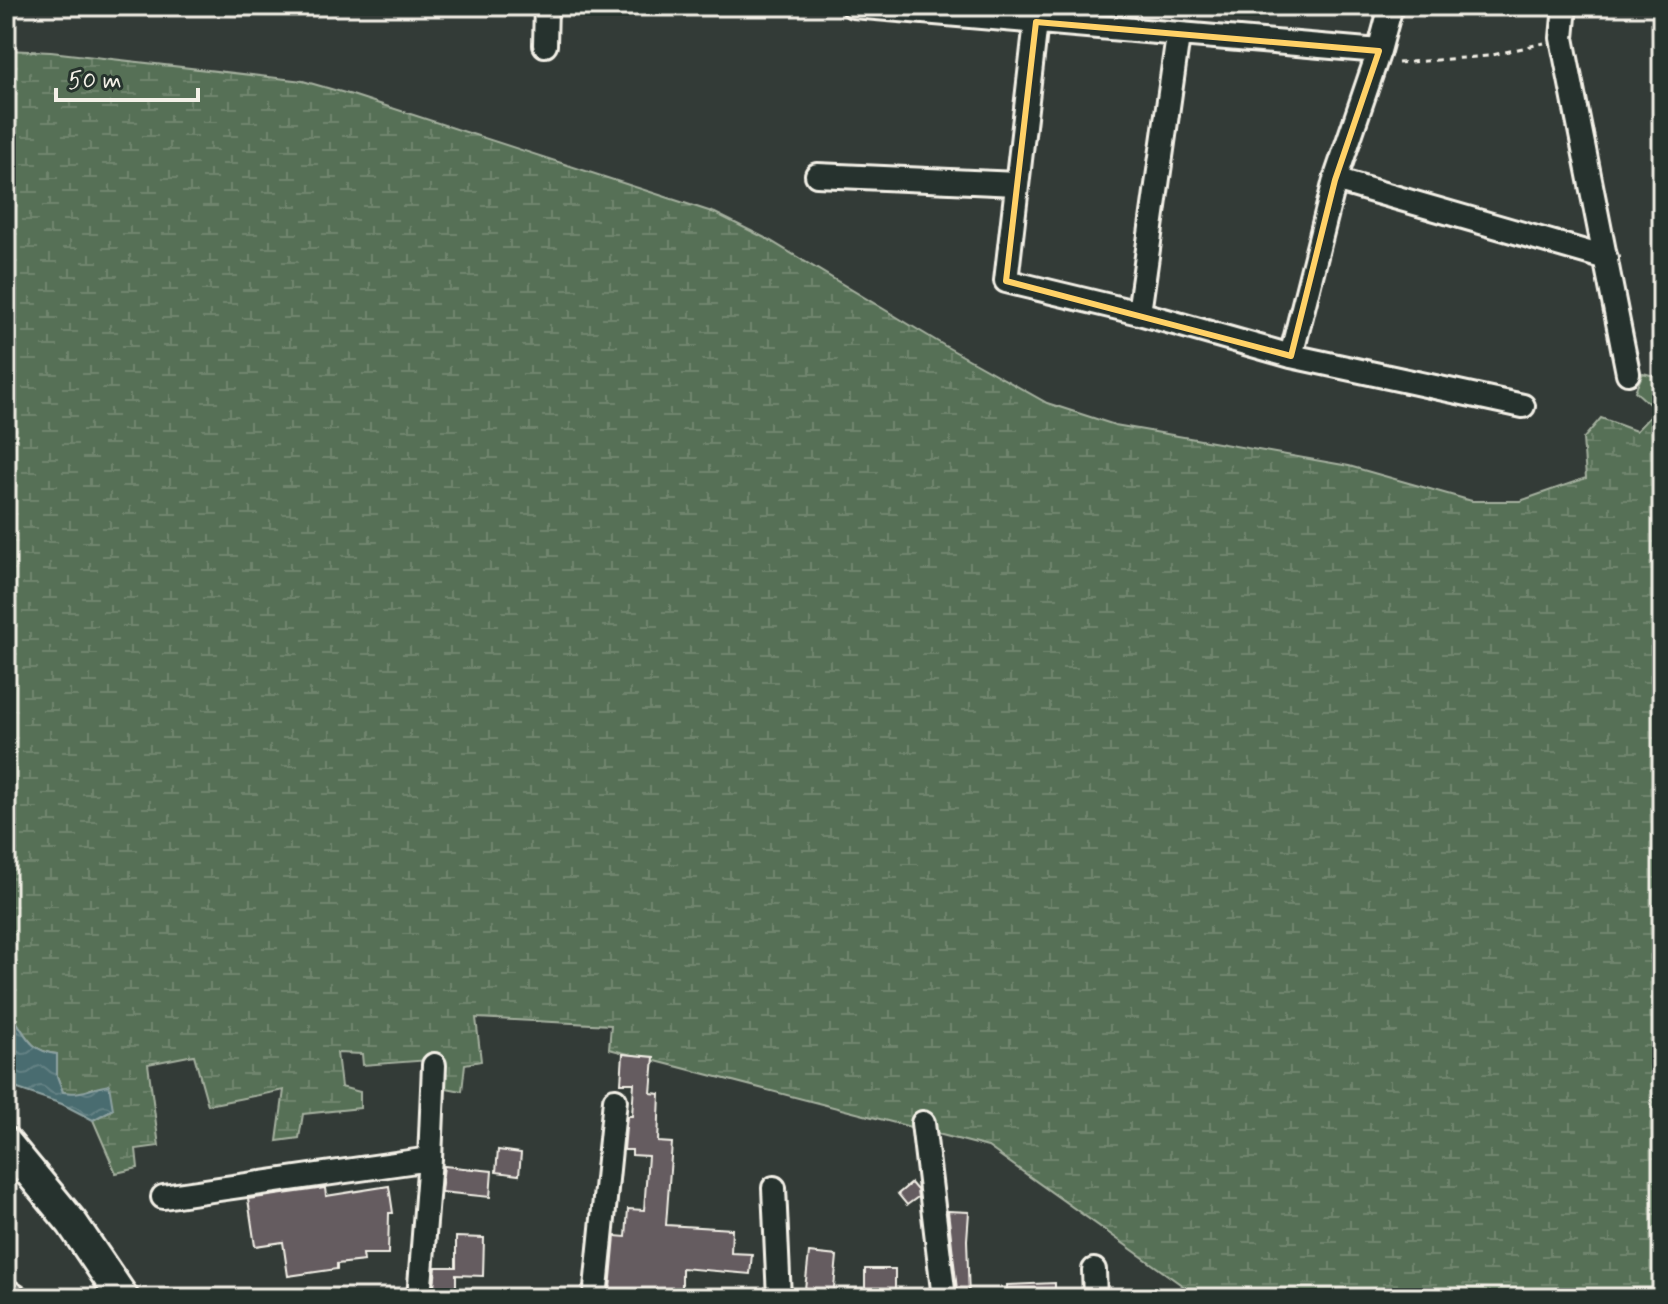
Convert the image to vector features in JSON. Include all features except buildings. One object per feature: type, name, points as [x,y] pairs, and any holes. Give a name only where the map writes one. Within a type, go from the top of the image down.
[{"type":"main road","points":[[6,1143],[72,1223],[123,1298]]},
{"type":"street","points":[[545,45],[546,6]]},
{"type":"street","points":[[853,6],[1377,58]]},
{"type":"street","points":[[1291,356],[1335,180],[1377,58],[1391,6]]},
{"type":"street","points":[[1565,6],[1562,38],[1628,373]]},
{"type":"street","points":[[1036,22],[1006,281],[1139,313],[1291,356],[1523,406]]},
{"type":"street","points":[[1139,313],[1178,36]]},
{"type":"street","points":[[817,175],[1017,184]]},
{"type":"street","points":[[1335,180],[1606,258]]},
{"type":"street","points":[[419,1298],[434,1065]]},
{"type":"street","points":[[595,1298],[615,1100]]},
{"type":"street","points":[[923,1123],[944,1298]]},
{"type":"street","points":[[163,1197],[430,1159]]},
{"type":"street","points":[[774,1188],[779,1298]]},
{"type":"street","points":[[1094,1270],[1095,1298]]},
{"type":"street","points":[[6,1290],[18,1298]]},
{"type":"path","points":[[1377,58],[1488,56],[1562,38]]},
{"type":"highlighted area","points":[[1036,22],[1379,51],[1335,180],[1291,356],[1006,281]]},
{"type":"green space","points":[[6,50],[51,52],[303,81],[352,95],[715,213],[769,240],[945,346],[1047,403],[1115,425],[1349,466],[1472,501],[1520,501],[1586,478],[1583,439],[1601,418],[1636,431],[1656,410],[1635,391],[1643,373],[1662,378],[1662,1298],[1200,1298],[988,1147],[609,1049],[611,1025],[476,1018],[481,1061],[465,1064],[462,1091],[446,1088],[443,1059],[363,1065],[362,1054],[337,1053],[341,1087],[360,1092],[360,1108],[303,1114],[299,1138],[277,1141],[284,1090],[208,1105],[194,1055],[148,1064],[159,1146],[136,1149],[138,1168],[116,1173],[93,1120],[113,1109],[92,1088],[81,1095],[63,1092],[57,1076],[57,1054],[46,1052],[32,1043],[6,1008]]},
{"type":"water","points":[[6,1008],[32,1043],[46,1052],[57,1054],[57,1076],[63,1092],[81,1092],[109,1085],[113,1109],[93,1120],[62,1104],[6,1085]]}]
